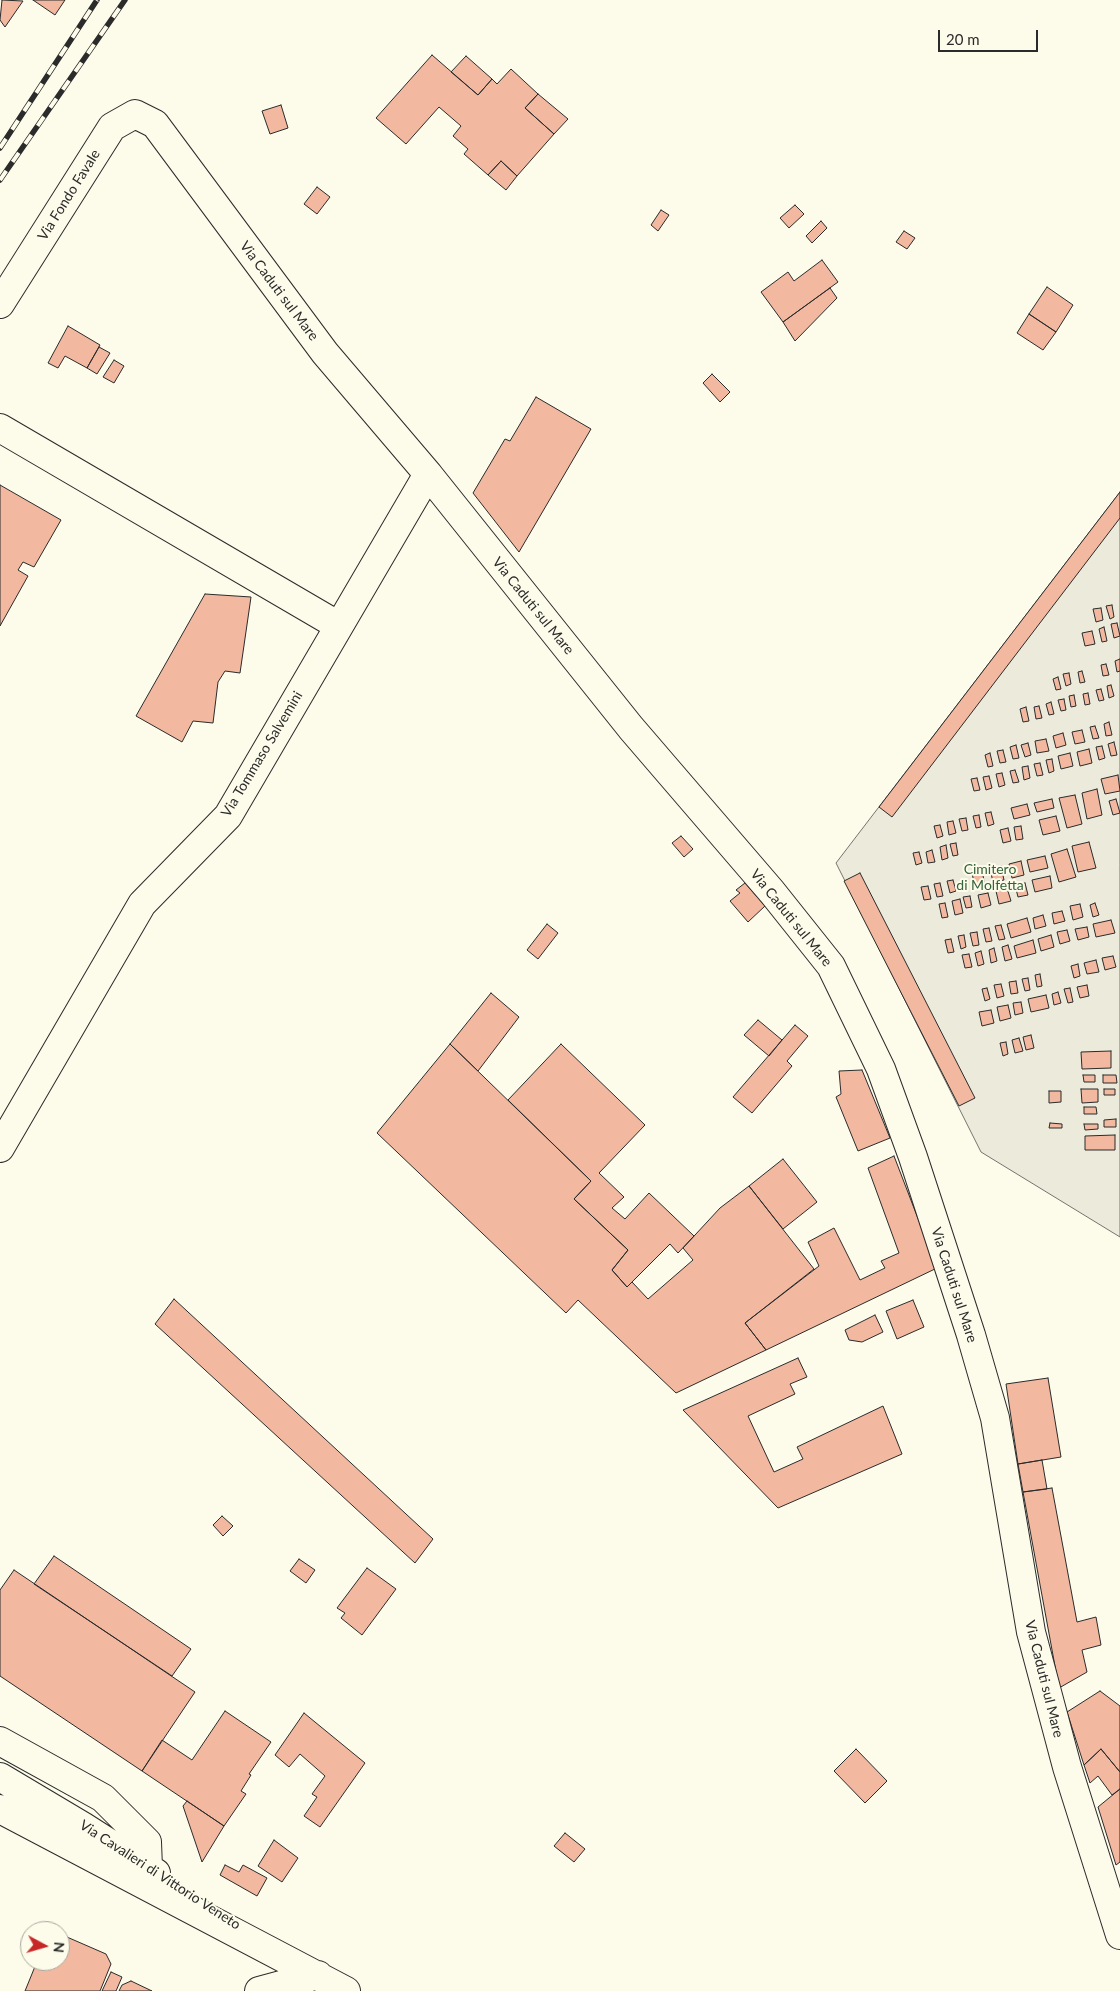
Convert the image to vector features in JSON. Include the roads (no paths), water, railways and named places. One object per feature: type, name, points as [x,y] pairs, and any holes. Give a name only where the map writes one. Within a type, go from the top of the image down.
[{"type":"street","name":"Via Fondo Favale","points":[[0,304],[112,127],[135,114],[155,124]]},
{"type":"street","name":"Via Caduti sul Mare","points":[[155,124],[326,353],[428,474],[630,728],[772,892],[831,966],[881,1069],[913,1157],[971,1335],[995,1418],[1031,1632],[1067,1767],[1120,1935]]},
{"type":"street","points":[[0,428],[339,626]]},
{"type":"street","name":"Via Tommaso Salvemini","points":[[0,1148],[142,904],[228,816],[428,474]]},
{"type":"street","points":[[0,1741],[103,1798],[147,1842],[148,1868]]},
{"type":"street","name":"Via Cavalieri di Vittorio Veneto","points":[[0,1777],[79,1837],[321,1983],[346,1991]]},
{"type":"street","name":"Via Cavalieri di Vittorio Veneto","points":[[0,1809],[79,1837],[148,1868],[321,1983]]},
{"type":"street","points":[[259,1991],[321,1983]]},
{"type":"railway","points":[[0,148],[97,0]]},
{"type":"railway","points":[[0,180],[125,0]]},
{"type":"park label","name":"Cimitero di Molfetta","points":[[990,878]]}]
